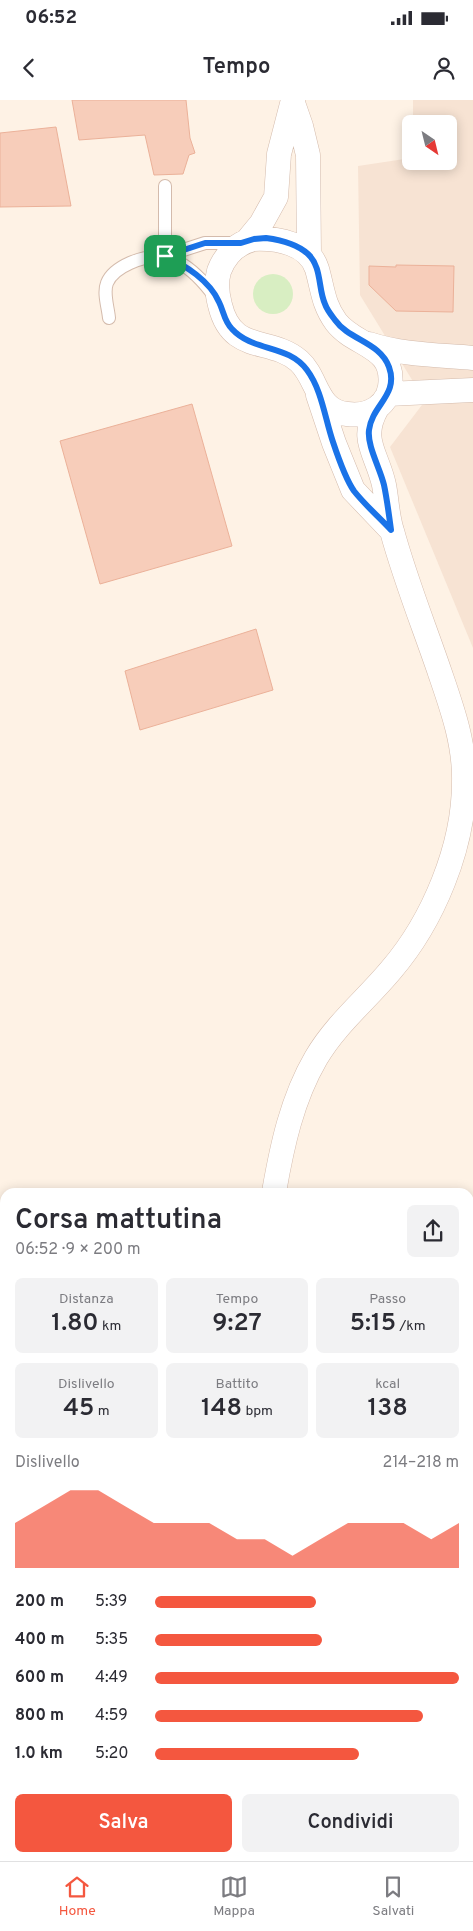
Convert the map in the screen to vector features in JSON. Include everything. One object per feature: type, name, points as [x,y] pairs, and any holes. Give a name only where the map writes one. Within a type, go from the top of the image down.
[{"type":"street","points":[[293,102],[279,154],[276,197],[261,224],[228,255],[221,268],[217,284],[219,302],[227,323],[239,336],[252,343],[280,350],[296,359],[308,371],[353,490],[391,530]]},
{"type":"street","points":[[275,1188],[290,1118],[315,1059],[331,1035],[389,972],[415,938],[437,896],[461,818],[464,782],[462,754],[454,712],[391,530],[384,485],[369,440],[368,431],[371,419],[383,401],[390,378],[389,367],[379,352],[346,332],[335,320],[325,304],[317,270],[309,255],[308,154],[293,102]]},
{"type":"street","points":[[244,242],[266,238],[280,240],[295,246],[309,255]]},
{"type":"street","points":[[368,344],[404,353],[473,358]]},
{"type":"street","points":[[317,392],[324,404],[341,414],[359,415],[383,401],[473,390]]},
{"type":"lane","points":[[159,257],[165,186]]},
{"type":"lane","points":[[109,318],[106,291],[108,282],[119,268],[135,261],[159,257],[205,243],[244,242]]},
{"type":"lane","points":[[159,257],[184,264],[219,302]]},
{"type":"shaded area","points":[[413,100],[473,100],[473,648],[390,447],[425,401],[360,295],[358,166],[402,159],[402,170],[458,170],[458,115],[413,115]]},
{"type":"green space","points":[[273,274],[287,280],[293,294],[287,308],[273,314],[259,308],[253,294],[259,280]]},
{"type":"building","points":[[72,100],[186,100],[190,138],[195,153],[189,155],[183,174],[154,175],[145,135],[79,140]]},
{"type":"building","points":[[56,127],[71,206],[0,207],[0,133]]},
{"type":"building","points":[[396,265],[454,266],[453,312],[396,311],[369,285],[369,266],[396,267]]},
{"type":"building","points":[[192,404],[232,546],[100,584],[60,441]]},
{"type":"building","points":[[256,629],[273,690],[140,730],[125,671]]},
{"type":"route","points":[[266,238],[288,242],[309,255],[314,261],[325,304],[335,320],[346,332],[379,352],[389,367],[390,386],[388,394],[371,419],[368,431],[369,440],[384,485],[391,530],[353,490],[308,371],[299,361],[286,352],[252,343],[239,336],[227,323],[219,302],[200,278],[184,264],[165,256],[205,243],[241,243],[266,238]]}]
